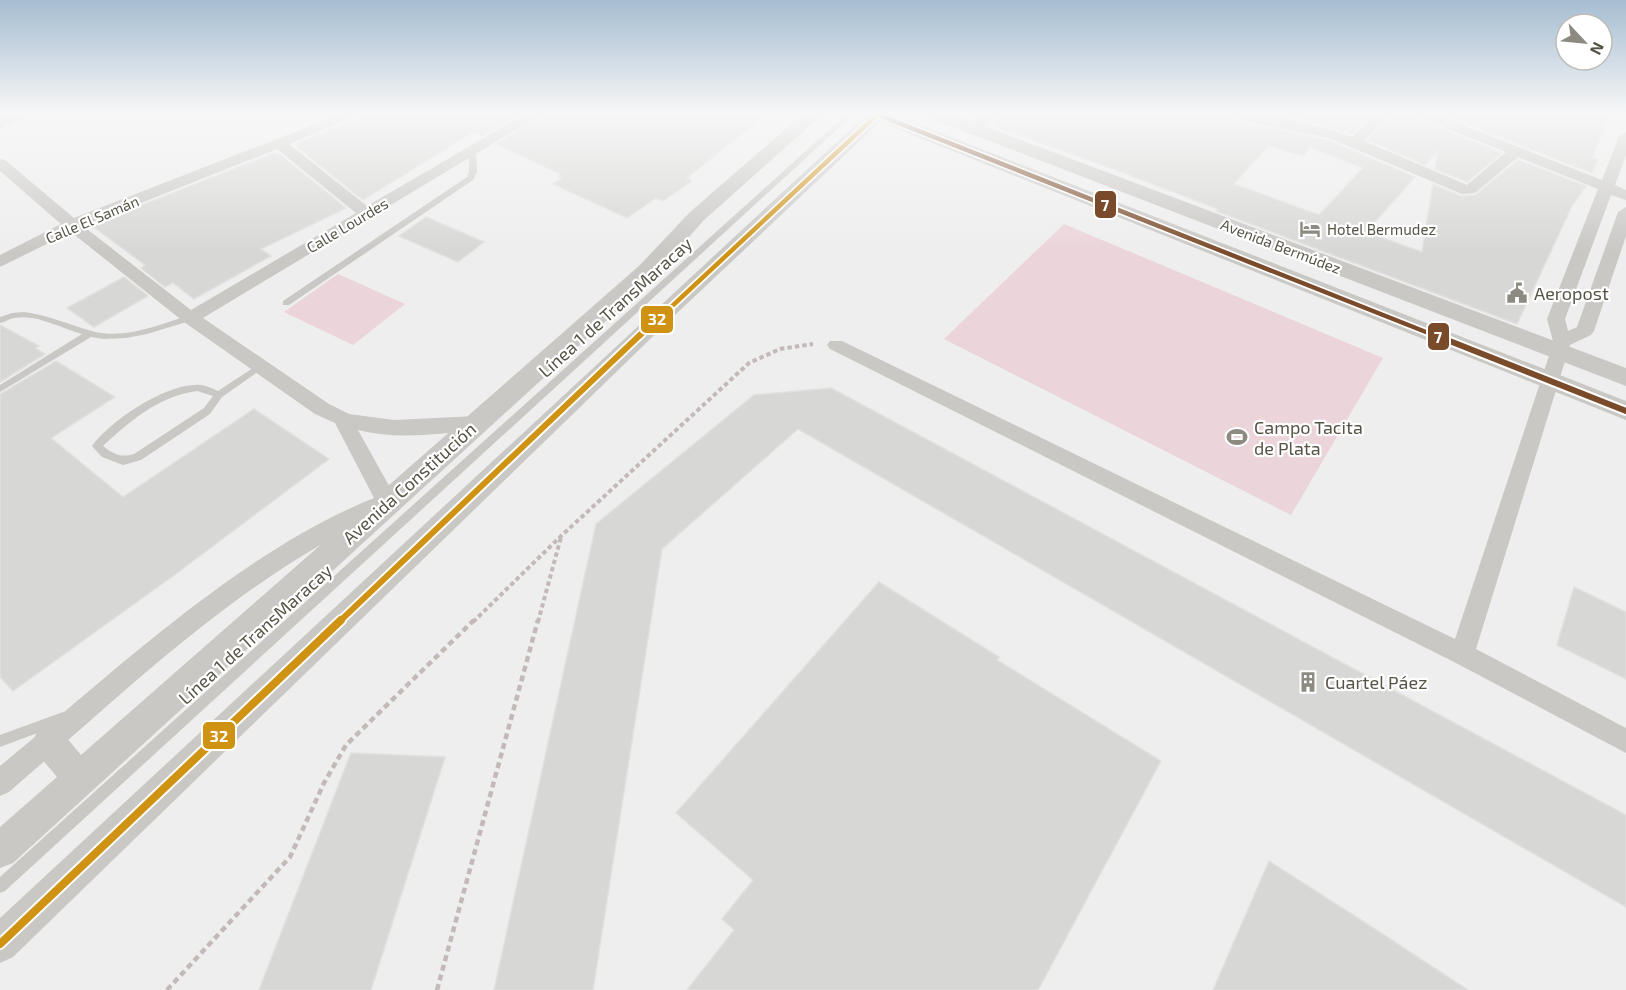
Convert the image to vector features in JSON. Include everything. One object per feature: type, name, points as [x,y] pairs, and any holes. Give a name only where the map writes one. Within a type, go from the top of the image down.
[{"type":"street","name":"Calle El Samán","points":[[0,262],[72,225],[236,160]]},
{"type":"street","points":[[300,160],[366,213]]},
{"type":"street","name":"Calle Lourdes","points":[[189,318],[456,160]]},
{"type":"street","name":"Avenida Constitución","points":[[0,850],[648,270],[696,217],[761,160]]},
{"type":"street","points":[[0,944],[641,334],[827,160]]},
{"type":"street","name":"Avenida Bermúdez","points":[[993,160],[1626,411]]},
{"type":"street","name":"Avenida Bermúdez","points":[[1059,160],[1560,347],[1626,377]]},
{"type":"street","points":[[1393,160],[1450,185],[1470,189],[1505,160]]},
{"type":"street","points":[[1535,160],[1626,195]]},
{"type":"street","points":[[1462,654],[1560,347],[1556,319],[1617,160]]},
{"type":"street","points":[[0,163],[72,225],[189,318],[259,367],[342,419],[385,429],[476,423]]},
{"type":"street","points":[[1560,347],[1586,331],[1626,212]]},
{"type":"street","points":[[836,345],[1462,654],[1626,741]]},
{"type":"street","points":[[0,783],[86,709],[232,591],[332,526],[387,502],[342,419]]},
{"type":"street","points":[[49,742],[80,779]]},
{"type":"lane","points":[[286,303],[470,178],[473,172],[472,160]]},
{"type":"lane","name":"Línea 1 de TransMaracay","points":[[0,886],[801,160]]},
{"type":"lane","points":[[0,320],[15,315],[33,316],[90,333],[131,336],[189,318]]},
{"type":"lane","points":[[0,389],[90,333]]},
{"type":"lane","points":[[219,395],[199,388],[177,392],[159,399],[110,433],[98,447],[106,454],[123,461],[137,457],[207,411],[219,395],[259,367]]},
{"type":"lane","points":[[0,741],[86,709]]},
{"type":"path","points":[[167,990],[290,857],[324,783],[346,745],[561,537],[749,363],[780,348],[808,344],[836,345]]},
{"type":"path","points":[[437,990],[561,537]]},
{"type":"shaded area","name":"Campo Tacita de Plata","points":[[1064,224],[1383,358],[1291,515],[944,339]]},
{"type":"shaded area","points":[[338,274],[405,304],[353,345],[284,312]]},
{"type":"building","points":[[256,160],[287,160],[346,208],[261,249],[271,256],[194,299],[173,283],[165,287],[141,268],[145,265],[91,225]]},
{"type":"building","points":[[313,160],[427,160],[363,200]]},
{"type":"building","points":[[531,160],[709,160],[687,178],[692,181],[663,201],[656,198],[627,218],[553,184],[562,178],[558,176],[560,174]]},
{"type":"building","points":[[1089,160],[1255,160],[1234,184],[1319,215],[1363,168],[1343,160],[1375,160],[1415,177],[1366,232],[1422,252],[1433,184],[1461,196],[1475,195],[1519,160],[1586,186],[1572,206],[1517,324],[1216,211],[1218,209]]},
{"type":"building","points":[[1414,160],[1429,160],[1425,165]]},
{"type":"building","points":[[1436,160],[1493,160],[1467,182],[1435,169]]},
{"type":"building","points":[[1559,160],[1598,160],[1592,173]]},
{"type":"building","points":[[426,217],[484,242],[458,262],[399,236]]},
{"type":"building","points":[[124,277],[148,296],[94,327],[67,308]]},
{"type":"building","points":[[0,325],[39,346],[35,348],[45,354],[0,382]]},
{"type":"building","points":[[56,361],[115,397],[51,438],[123,497],[254,409],[329,459],[173,576],[13,691],[0,677],[0,394]]},
{"type":"building","name":"Cuartel Páez","points":[[831,388],[1626,815],[1626,907],[798,429],[662,549],[593,990],[494,990],[596,524],[754,395]]},
{"type":"building","points":[[879,582],[999,657],[997,660],[1161,761],[1038,990],[687,990],[734,930],[722,919],[753,880],[676,813]]},
{"type":"building","points":[[1574,587],[1626,612],[1626,679],[1557,645]]},
{"type":"building","points":[[351,753],[445,757],[371,990],[259,990]]},
{"type":"building","points":[[1269,861],[1375,929],[1468,990],[1213,990]]},
{"type":"transit line","name":"32","points":[[0,944],[667,310],[828,160]]},
{"type":"transit line","name":"7","points":[[993,160],[1626,411]]},
{"type":"place","name":"Hotel Bermudez","points":[[1310,229]]},
{"type":"place","name":"Aeropost","points":[[1517,293]]},
{"type":"place","name":"Campo Tacita de Plata","points":[[1237,437]]},
{"type":"place","name":"Cuartel Páez","points":[[1308,682]]}]
